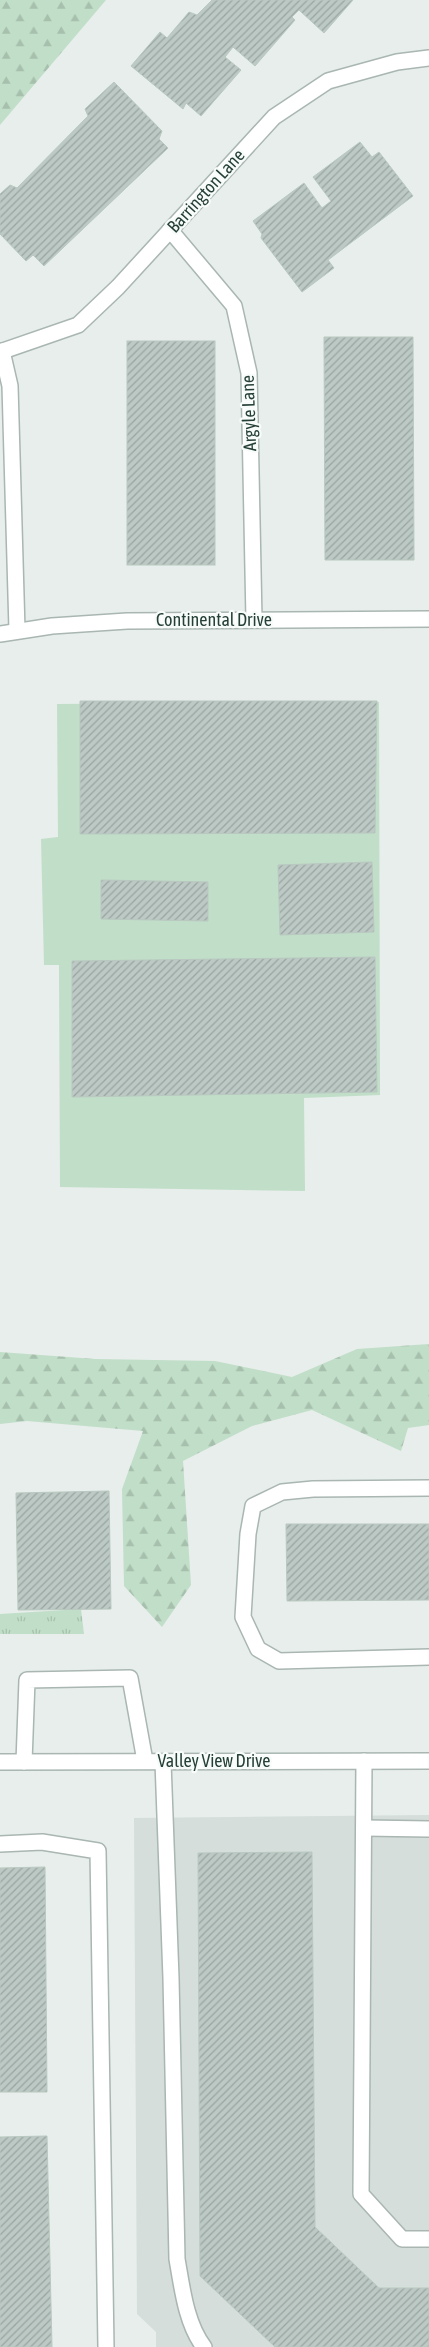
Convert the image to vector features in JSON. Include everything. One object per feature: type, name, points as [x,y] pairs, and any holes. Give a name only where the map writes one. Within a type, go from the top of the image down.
[{"type":"street","name":"Barrington Lane","points":[[1,351],[78,325],[118,288],[274,117],[328,81],[397,62],[429,58]]},
{"type":"street","name":"Argyle Lane","points":[[170,230],[234,306],[249,373],[254,620]]},
{"type":"street","points":[[1,351],[10,386],[17,630]]},
{"type":"street","name":"Continental Drive","points":[[0,634],[17,630],[127,621],[429,619]]},
{"type":"street","points":[[429,1488],[313,1489],[282,1492],[253,1506],[248,1534],[243,1617],[258,1649],[279,1661],[429,1657]]},
{"type":"street","points":[[24,1762],[27,1680],[130,1678],[145,1761]]},
{"type":"street","name":"Valley View Drive","points":[[0,1762],[429,1760]]},
{"type":"street","points":[[364,1761],[361,2194],[402,2239],[429,2238]]},
{"type":"street","points":[[163,1762],[171,1978],[177,2259],[184,2299],[198,2340],[204,2347]]},
{"type":"street","points":[[364,1828],[429,1829]]},
{"type":"street","points":[[0,1844],[42,1842],[98,1851],[106,2347]]},
{"type":"shaded area","points":[[429,1815],[429,2347],[156,2347],[156,2332],[137,2314],[134,1818]]},
{"type":"green space","points":[[0,0],[106,0],[0,125]]},
{"type":"green space","points":[[379,702],[380,1095],[304,1098],[305,1191],[60,1187],[59,965],[44,965],[41,839],[58,837],[57,704]]},
{"type":"green space","points":[[429,1344],[429,1425],[408,1428],[401,1451],[312,1410],[252,1426],[183,1461],[191,1585],[162,1627],[124,1586],[122,1489],[143,1431],[27,1421],[0,1424],[0,1352],[95,1359],[215,1361],[292,1377],[357,1349]]},
{"type":"green space","points":[[81,1609],[84,1634],[0,1634],[0,1614]]},
{"type":"building","points":[[212,0],[353,0],[324,33],[299,10],[292,17],[295,20],[255,66],[233,47],[225,57],[241,70],[201,116],[186,103],[183,109],[131,66],[160,32],[167,38],[189,12],[197,15]]},
{"type":"building","points":[[114,82],[162,131],[159,139],[168,148],[44,266],[33,255],[26,261],[0,234],[0,194],[10,185],[17,188],[88,116],[85,109]]},
{"type":"building","points":[[360,142],[372,157],[379,152],[413,196],[328,260],[334,268],[302,292],[261,238],[262,234],[253,221],[304,183],[322,208],[331,201],[313,177]]},
{"type":"building","points":[[324,337],[413,337],[414,560],[325,560]]},
{"type":"building","points":[[127,341],[215,341],[215,565],[127,565]]},
{"type":"building","points":[[80,701],[377,701],[375,833],[80,834]]},
{"type":"building","points":[[372,862],[374,932],[280,935],[278,865]]},
{"type":"building","points":[[101,880],[208,882],[208,921],[101,919]]},
{"type":"building","points":[[375,957],[377,1092],[72,1097],[72,961]]},
{"type":"building","points":[[109,1491],[111,1609],[18,1610],[16,1493]]},
{"type":"building","points":[[286,1524],[429,1524],[429,1600],[287,1601]]},
{"type":"building","points":[[312,1852],[315,2227],[379,2288],[429,2288],[429,2347],[275,2347],[200,2276],[198,1853]]},
{"type":"building","points":[[45,1867],[47,2092],[0,2092],[0,1868]]},
{"type":"building","points":[[47,2136],[52,2347],[0,2347],[0,2137]]}]
